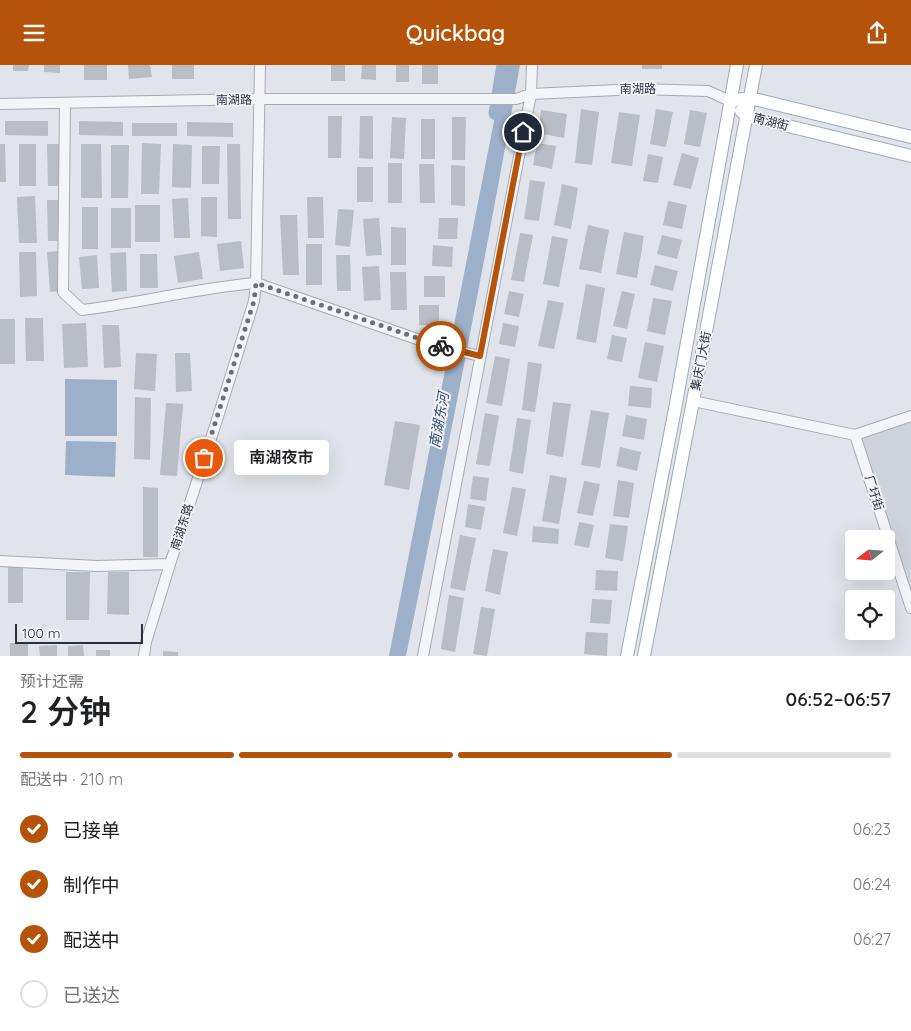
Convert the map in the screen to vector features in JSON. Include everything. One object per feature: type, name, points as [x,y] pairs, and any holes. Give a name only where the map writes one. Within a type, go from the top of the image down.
[{"type":"main road","name":"集庆门大街","points":[[627,656],[673,419],[737,65]]},
{"type":"main road","name":"集庆门大街","points":[[644,656],[756,65]]},
{"type":"main road","name":"南湖街","points":[[730,101],[750,98],[911,137]]},
{"type":"main road","name":"南湖街","points":[[730,101],[747,116],[911,156]]},
{"type":"street","points":[[260,65],[260,99]]},
{"type":"street","points":[[423,656],[531,94],[532,65]]},
{"type":"street","name":"南湖路","points":[[0,104],[260,99],[516,99],[531,94],[640,89],[708,91],[730,101]]},
{"type":"street","name":"南湖东路","points":[[144,656],[146,642],[170,564],[254,301],[260,99]]},
{"type":"street","points":[[65,103],[63,292],[82,310],[256,283],[437,345],[480,356]]},
{"type":"street","points":[[693,401],[855,435],[911,416]]},
{"type":"street","name":"厂圩街","points":[[855,435],[911,608]]},
{"type":"street","points":[[0,561],[97,566],[170,564]]},
{"type":"shaded area","points":[[911,416],[911,608],[895,559],[895,530],[886,530],[855,435]]},
{"type":"water","points":[[505,65],[520,65],[450,434],[406,656],[389,656]]},
{"type":"water","points":[[65,379],[117,380],[117,436],[65,436]]},
{"type":"water","points":[[66,441],[116,442],[115,477],[65,475]]},
{"type":"building","points":[[13,65],[29,65],[28,71],[13,71]]},
{"type":"building","points":[[44,65],[60,65],[60,73],[44,72]]},
{"type":"building","points":[[84,65],[107,65],[107,80],[84,80]]},
{"type":"building","points":[[128,65],[150,65],[152,77],[129,79]]},
{"type":"building","points":[[172,65],[194,65],[194,79],[172,79]]},
{"type":"building","points":[[331,65],[345,65],[345,81],[331,81]]},
{"type":"building","points":[[362,65],[376,65],[376,80],[361,79]]},
{"type":"building","points":[[396,65],[409,65],[409,82],[396,82]]},
{"type":"building","points":[[422,65],[438,65],[438,84],[422,84]]},
{"type":"building","points":[[642,65],[662,65],[662,69],[642,69]]},
{"type":"building","points":[[581,109],[599,112],[592,165],[575,163]]},
{"type":"building","points":[[656,109],[673,112],[666,147],[650,144]]},
{"type":"building","points":[[541,110],[567,114],[564,138],[538,133]]},
{"type":"building","points":[[690,110],[707,113],[700,147],[684,144]]},
{"type":"building","points":[[619,112],[640,115],[632,166],[611,163]]},
{"type":"building","points":[[328,116],[342,116],[341,158],[328,158]]},
{"type":"building","points":[[360,116],[373,116],[373,159],[359,158]]},
{"type":"building","points":[[392,117],[406,118],[404,159],[390,158]]},
{"type":"building","points":[[452,117],[466,117],[465,160],[452,160]]},
{"type":"building","points":[[421,119],[435,119],[435,159],[421,159]]},
{"type":"building","points":[[5,121],[48,121],[48,136],[5,135]]},
{"type":"building","points":[[79,121],[123,122],[123,136],[79,135]]},
{"type":"building","points":[[187,122],[233,123],[233,137],[187,136]]},
{"type":"building","points":[[132,123],[177,123],[177,136],[132,136]]},
{"type":"building","points":[[142,143],[161,144],[159,194],[141,194]]},
{"type":"building","points":[[537,143],[556,146],[552,169],[533,165]]},
{"type":"building","points":[[0,144],[5,144],[6,182],[0,182]]},
{"type":"building","points":[[19,144],[36,144],[36,186],[19,186]]},
{"type":"building","points":[[47,144],[62,144],[62,186],[48,186]]},
{"type":"building","points":[[81,144],[101,144],[102,198],[81,198]]},
{"type":"building","points":[[173,144],[192,145],[191,188],[172,187]]},
{"type":"building","points":[[227,144],[240,144],[241,219],[228,219]]},
{"type":"building","points":[[111,145],[129,145],[128,198],[111,198]]},
{"type":"building","points":[[202,146],[220,146],[219,184],[202,184]]},
{"type":"building","points":[[682,153],[699,158],[691,189],[673,185]]},
{"type":"building","points":[[648,154],[663,157],[658,183],[643,181]]},
{"type":"building","points":[[388,163],[402,163],[402,203],[388,203]]},
{"type":"building","points":[[419,164],[434,164],[435,203],[420,203]]},
{"type":"building","points":[[451,165],[465,166],[465,206],[451,205]]},
{"type":"building","points":[[357,167],[373,167],[373,202],[357,202]]},
{"type":"building","points":[[530,180],[545,182],[539,221],[524,219]]},
{"type":"building","points":[[562,184],[578,188],[571,229],[554,225]]},
{"type":"building","points":[[35,196],[37,243],[19,243],[17,197]]},
{"type":"building","points":[[201,197],[217,197],[217,237],[201,236]]},
{"type":"building","points":[[307,197],[323,197],[324,238],[308,238]]},
{"type":"building","points":[[188,198],[190,238],[174,238],[172,199]]},
{"type":"building","points":[[47,200],[62,200],[63,241],[48,241]]},
{"type":"building","points":[[668,201],[687,205],[682,229],[663,225]]},
{"type":"building","points":[[135,205],[160,205],[160,242],[135,242]]},
{"type":"building","points":[[82,207],[98,207],[98,249],[82,249]]},
{"type":"building","points":[[111,208],[131,208],[131,248],[111,248]]},
{"type":"building","points":[[338,209],[354,210],[350,247],[335,245]]},
{"type":"building","points":[[280,215],[297,215],[299,275],[283,275]]},
{"type":"building","points":[[379,218],[382,255],[366,256],[363,219]]},
{"type":"building","points":[[439,218],[458,218],[457,239],[438,239]]},
{"type":"building","points":[[588,225],[609,230],[601,273],[579,269]]},
{"type":"building","points":[[391,227],[406,228],[406,265],[391,265]]},
{"type":"building","points":[[624,232],[644,236],[637,278],[616,274]]},
{"type":"building","points":[[520,233],[533,235],[524,282],[511,280]]},
{"type":"building","points":[[662,235],[682,240],[677,259],[657,254]]},
{"type":"building","points":[[552,236],[568,239],[559,287],[543,284]]},
{"type":"building","points":[[241,241],[244,268],[220,271],[217,244]]},
{"type":"building","points":[[306,244],[322,244],[322,285],[306,285]]},
{"type":"building","points":[[433,245],[453,247],[452,267],[432,266]]},
{"type":"building","points":[[60,251],[63,291],[50,292],[47,252]]},
{"type":"building","points":[[19,252],[36,252],[37,296],[20,297]]},
{"type":"building","points":[[126,252],[127,291],[112,292],[110,253]]},
{"type":"building","points":[[199,252],[203,279],[178,283],[174,256]]},
{"type":"building","points":[[140,254],[157,254],[158,288],[140,288]]},
{"type":"building","points":[[97,255],[99,288],[82,289],[79,257]]},
{"type":"building","points":[[336,255],[350,255],[351,291],[337,291]]},
{"type":"building","points":[[655,265],[678,271],[673,291],[650,285]]},
{"type":"building","points":[[379,266],[381,300],[364,301],[362,267]]},
{"type":"building","points":[[390,272],[406,272],[407,310],[391,310]]},
{"type":"building","points":[[424,276],[445,276],[445,297],[424,297]]},
{"type":"building","points":[[586,284],[605,288],[596,343],[576,339]]},
{"type":"building","points":[[509,291],[524,294],[519,317],[504,314]]},
{"type":"building","points":[[622,291],[635,294],[627,329],[613,326]]},
{"type":"building","points":[[653,298],[672,301],[665,335],[647,331]]},
{"type":"building","points":[[548,300],[564,303],[554,349],[538,346]]},
{"type":"building","points":[[419,305],[439,305],[439,325],[419,325]]},
{"type":"building","points":[[25,318],[43,318],[44,361],[26,361]]},
{"type":"building","points":[[0,319],[15,319],[15,364],[0,364]]},
{"type":"building","points":[[86,323],[88,367],[64,368],[62,324]]},
{"type":"building","points":[[503,323],[519,326],[515,347],[499,344]]},
{"type":"building","points":[[102,325],[119,325],[121,367],[104,368]]},
{"type":"building","points":[[612,335],[627,338],[622,362],[607,359]]},
{"type":"building","points":[[645,342],[664,346],[657,382],[638,378]]},
{"type":"building","points":[[136,353],[157,354],[155,391],[134,389]]},
{"type":"building","points":[[175,353],[190,353],[192,391],[176,392]]},
{"type":"building","points":[[495,356],[510,359],[502,406],[486,403]]},
{"type":"building","points":[[528,362],[542,364],[535,412],[522,410]]},
{"type":"building","points":[[630,386],[652,388],[651,408],[628,406]]},
{"type":"building","points":[[135,397],[151,398],[150,460],[134,459]]},
{"type":"building","points":[[553,402],[571,404],[563,457],[546,454]]},
{"type":"building","points":[[166,403],[183,404],[177,476],[160,475]]},
{"type":"building","points":[[591,410],[609,413],[600,468],[581,465]]},
{"type":"building","points":[[485,413],[499,416],[490,466],[476,464]]},
{"type":"building","points":[[626,415],[647,419],[644,440],[622,436]]},
{"type":"building","points":[[517,418],[531,420],[523,474],[509,471]]},
{"type":"building","points":[[395,421],[420,425],[409,490],[384,485]]},
{"type":"building","points":[[620,447],[641,452],[637,471],[616,466]]},
{"type":"building","points":[[550,475],[567,478],[559,524],[542,521]]},
{"type":"building","points":[[473,476],[489,478],[486,501],[470,499]]},
{"type":"building","points":[[618,480],[634,483],[629,518],[613,516]]},
{"type":"building","points":[[584,481],[600,484],[593,516],[577,513]]},
{"type":"building","points":[[143,487],[158,488],[158,557],[143,557]]},
{"type":"building","points":[[512,487],[526,489],[517,536],[503,533]]},
{"type":"building","points":[[468,504],[485,507],[481,530],[465,527]]},
{"type":"building","points":[[579,522],[594,525],[589,548],[574,545]]},
{"type":"building","points":[[610,524],[628,526],[623,561],[605,558]]},
{"type":"building","points":[[533,526],[559,529],[558,544],[532,542]]},
{"type":"building","points":[[460,535],[476,538],[465,591],[450,588]]},
{"type":"building","points":[[493,549],[508,552],[500,595],[485,591]]},
{"type":"building","points":[[8,566],[23,566],[23,603],[8,603]]},
{"type":"building","points":[[596,570],[618,571],[617,591],[595,590]]},
{"type":"building","points":[[66,572],[90,572],[89,620],[66,620]]},
{"type":"building","points":[[108,572],[129,572],[129,615],[107,614]]},
{"type":"building","points":[[449,595],[464,598],[455,652],[441,649]]},
{"type":"building","points":[[592,599],[612,600],[610,624],[590,623]]},
{"type":"building","points":[[481,607],[495,609],[487,656],[473,654]]},
{"type":"building","points":[[586,632],[608,633],[607,656],[584,654]]},
{"type":"building","points":[[10,643],[28,643],[28,656],[10,656]]},
{"type":"building","points":[[57,645],[57,656],[40,656],[39,646]]},
{"type":"building","points":[[83,645],[84,656],[68,656],[68,646]]},
{"type":"building","points":[[96,650],[110,650],[110,656],[96,656]]},
{"type":"building","points":[[163,651],[178,652],[178,656],[163,656]]},
{"type":"waterway","name":"南湖东河","points":[[496,113],[504,65]]},
{"type":"way so far","points":[[204,458],[254,301],[256,283],[441,346]]},
{"type":"place","name":"南湖夜市","points":[[204,458]]},
{"type":"route","points":[[441,346],[480,356],[523,132]]}]
